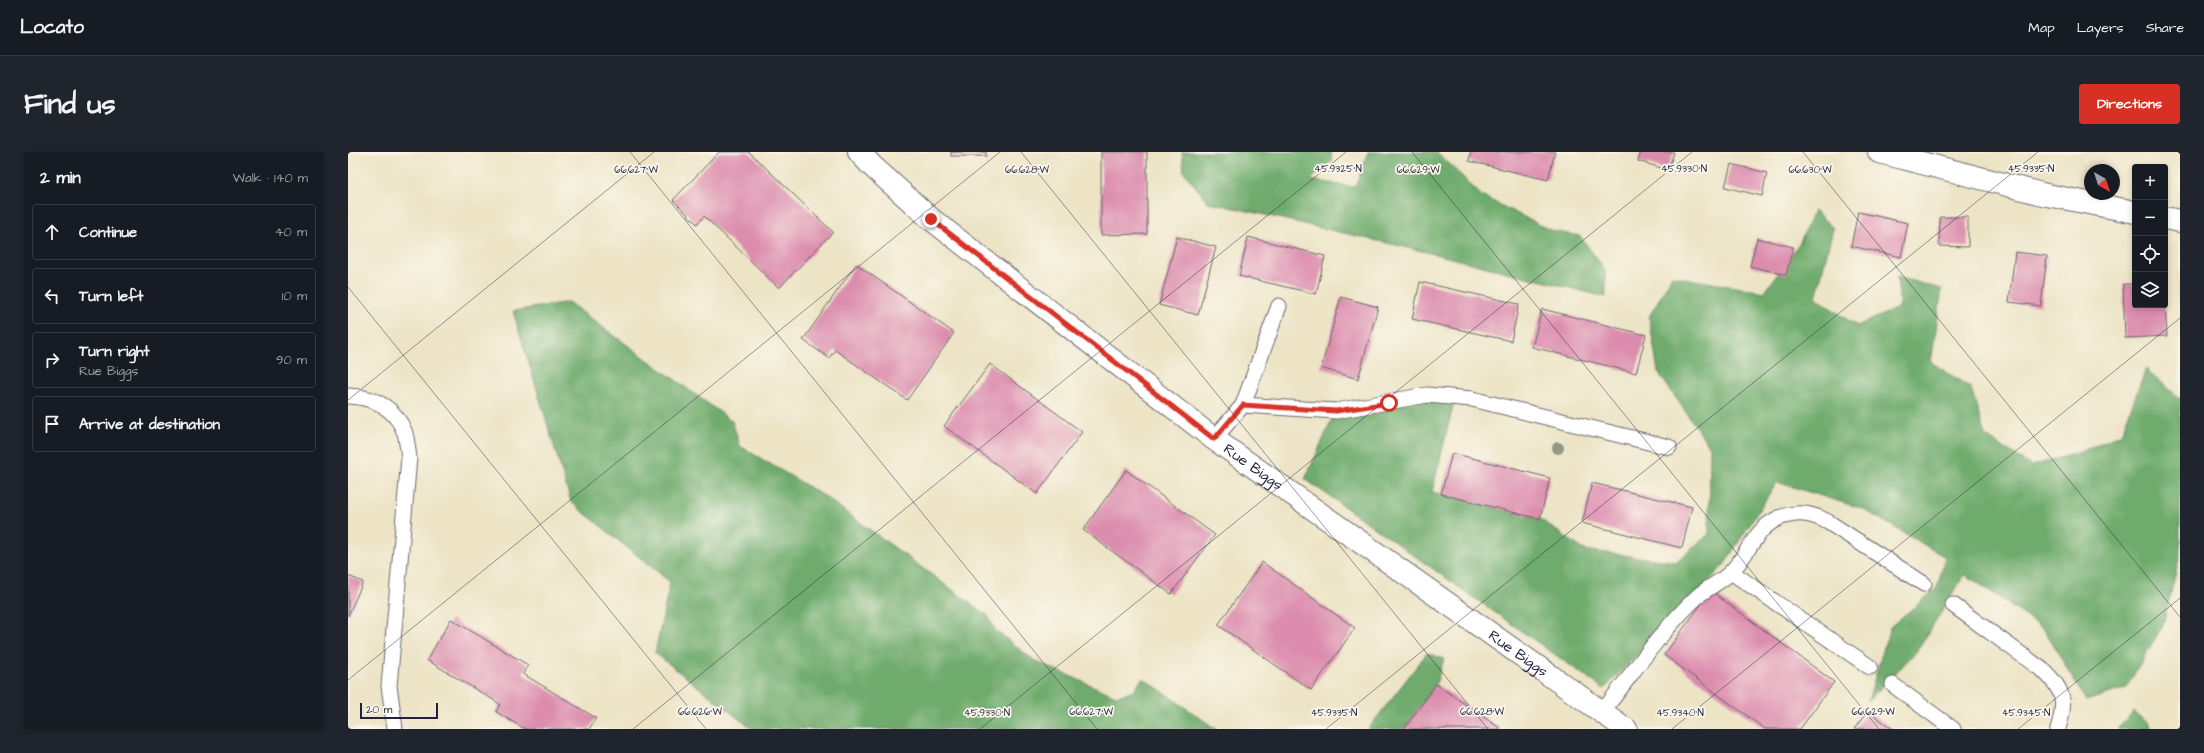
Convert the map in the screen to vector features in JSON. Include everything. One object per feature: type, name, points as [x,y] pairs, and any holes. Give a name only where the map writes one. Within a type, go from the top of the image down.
[{"type":"street","name":"Rue Biggs","points":[[860,152],[872,166],[931,219],[1214,439],[1626,729]]},
{"type":"street","points":[[1879,152],[2042,194],[2132,211]]},
{"type":"street","points":[[2168,219],[2180,221]]},
{"type":"lane","points":[[1214,439],[1243,405],[1279,306]]},
{"type":"lane","points":[[1243,405],[1336,411],[1427,395],[1472,400],[1669,447]]},
{"type":"lane","points":[[348,396],[376,400],[394,414],[405,433],[409,458],[389,686],[395,729]]},
{"type":"lane","points":[[1602,712],[1674,622],[1700,595],[1731,572],[1756,536],[1769,524],[1779,518],[1800,513],[1814,515],[1828,522],[1924,584]]},
{"type":"lane","points":[[1731,572],[1870,667]]},
{"type":"lane","points":[[1953,605],[2044,671],[2057,683],[2062,693],[2064,703],[2058,729]]},
{"type":"lane","points":[[1893,685],[1953,729]]},
{"type":"green space","points":[[1182,152],[1331,152],[1332,161],[1310,180],[1355,187],[1368,152],[1437,152],[1482,196],[1552,231],[1580,236],[1605,270],[1606,297],[1439,255],[1208,202],[1184,172]]},
{"type":"green space","points":[[1814,210],[1833,228],[1816,298],[1857,326],[1900,307],[1897,277],[1942,289],[1931,362],[1971,388],[1985,436],[2031,466],[2080,452],[2121,434],[2146,369],[2180,398],[2180,556],[2163,625],[2126,688],[2086,701],[2044,629],[1965,574],[1918,650],[1868,701],[1890,627],[1937,588],[1945,557],[1863,509],[1777,482],[1724,565],[1604,689],[1305,479],[1336,411],[1455,398],[1432,492],[1540,519],[1584,550],[1676,562],[1709,534],[1710,447],[1658,372],[1649,317],[1672,276],[1765,292],[1800,242]]},
{"type":"green space","points":[[568,302],[732,421],[740,446],[824,496],[988,616],[996,631],[1035,661],[1116,696],[1132,692],[1143,678],[1216,729],[752,729],[655,653],[670,582],[571,502],[513,311]]},
{"type":"green space","points":[[1427,653],[1444,659],[1436,684],[1404,729],[1368,729]]},
{"type":"green space","points":[[2134,712],[2149,724],[2150,729],[2117,729]]},
{"type":"building","points":[[719,152],[749,152],[833,232],[779,288],[704,216],[697,224],[673,200]]},
{"type":"building","points":[[951,152],[986,152],[986,156],[951,156]]},
{"type":"building","points":[[1101,152],[1147,152],[1147,234],[1101,235]]},
{"type":"building","points":[[1471,152],[1555,152],[1548,180],[1469,161]]},
{"type":"building","points":[[1641,152],[1674,152],[1668,170],[1638,161]]},
{"type":"building","points":[[1731,164],[1767,173],[1762,196],[1725,187]]},
{"type":"building","points":[[1858,212],[1908,223],[1901,257],[1851,246]]},
{"type":"building","points":[[1940,217],[1968,217],[1968,247],[1939,246]]},
{"type":"building","points":[[1177,237],[1216,247],[1198,315],[1159,305]]},
{"type":"building","points":[[1248,237],[1325,256],[1316,294],[1239,276]]},
{"type":"building","points":[[1757,238],[1793,247],[1786,275],[1750,266]]},
{"type":"building","points":[[2015,252],[2047,256],[2041,306],[2009,302]]},
{"type":"building","points":[[856,264],[954,333],[907,400],[835,350],[829,358],[803,340]]},
{"type":"building","points":[[1420,282],[1519,304],[1511,341],[1412,319]]},
{"type":"building","points":[[2123,284],[2132,284],[2132,308],[2165,308],[2167,336],[2125,338]]},
{"type":"building","points":[[1341,297],[1378,307],[1358,379],[1321,368]]},
{"type":"building","points":[[1542,309],[1646,335],[1636,373],[1532,347]]},
{"type":"building","points":[[990,364],[1082,432],[1037,494],[944,426]]},
{"type":"building","points":[[1452,453],[1550,478],[1540,519],[1441,494]]},
{"type":"building","points":[[1126,470],[1215,535],[1171,594],[1083,530]]},
{"type":"building","points":[[1592,483],[1692,507],[1682,548],[1582,523]]},
{"type":"building","points":[[1262,562],[1355,628],[1311,690],[1218,625]]},
{"type":"building","points":[[348,576],[363,582],[348,616]]},
{"type":"building","points":[[1711,591],[1834,682],[1800,729],[1765,729],[1664,655]]},
{"type":"building","points":[[451,619],[528,665],[523,674],[596,718],[589,729],[525,729],[496,712],[500,704],[427,660]]},
{"type":"building","points":[[1436,684],[1501,729],[1404,729]]},
{"type":"building","points":[[1868,711],[1893,729],[1854,729]]},
{"type":"route","points":[[931,219],[1031,299],[1214,439],[1243,405],[1336,411],[1389,403]]}]
